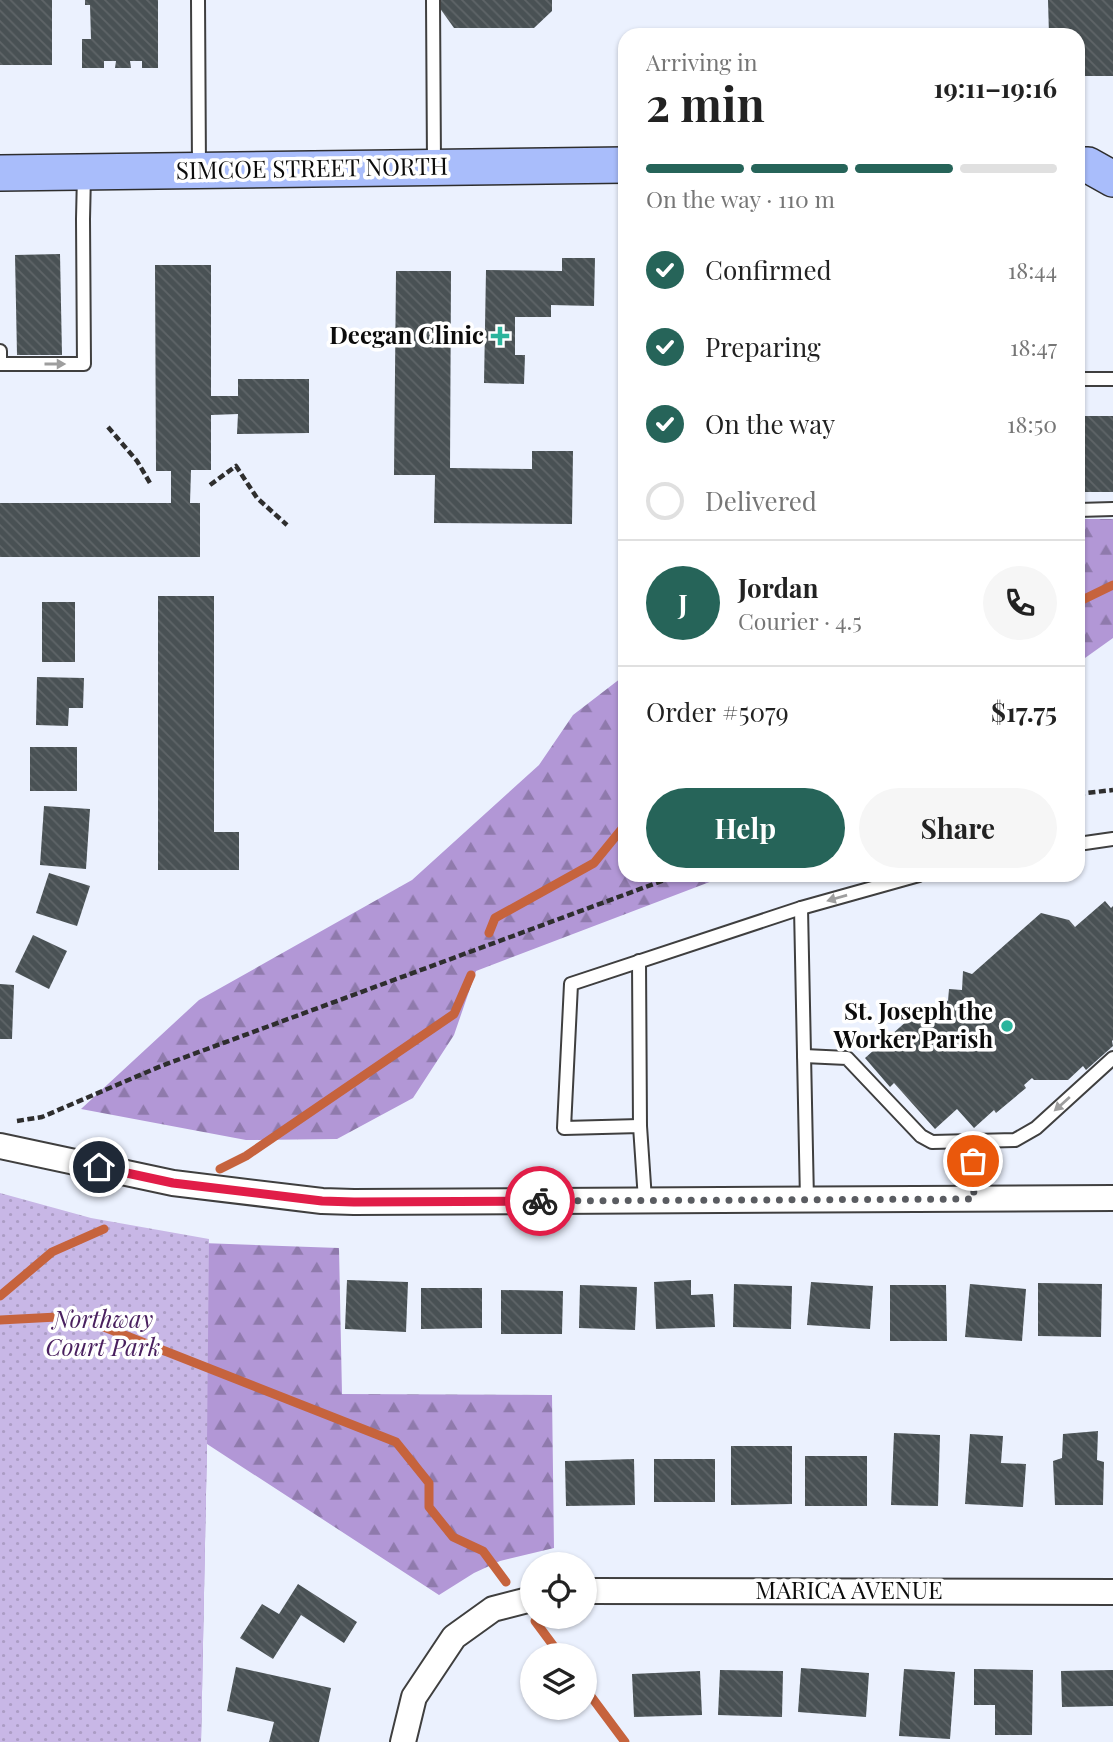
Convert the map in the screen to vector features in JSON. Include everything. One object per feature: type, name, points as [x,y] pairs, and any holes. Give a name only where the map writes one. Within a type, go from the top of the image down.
[{"type":"main road","name":"SIMCOE STREET NORTH","points":[[0,173],[618,165]]},
{"type":"street","points":[[0,1146],[173,1183],[322,1201],[1113,1198]]},
{"type":"street","name":"MARICA AVENUE","points":[[597,1591],[1113,1592]]},
{"type":"street","points":[[403,1742],[414,1697],[454,1637],[493,1609],[520,1602]]},
{"type":"lane","points":[[198,0],[199,169]]},
{"type":"lane","points":[[433,0],[434,167]]},
{"type":"lane","points":[[0,351],[0,364],[84,364],[85,172]]},
{"type":"lane","points":[[1085,379],[1113,379]]},
{"type":"lane","points":[[1085,510],[1113,509]]},
{"type":"lane","points":[[1085,843],[1113,839]]},
{"type":"lane","points":[[640,1126],[564,1128],[571,984],[801,908],[894,882]]},
{"type":"lane","points":[[801,908],[807,1200]]},
{"type":"lane","points":[[639,961],[640,1126],[645,1200]]},
{"type":"lane","points":[[804,1056],[847,1058],[921,1136],[932,1142],[1015,1140],[1036,1128],[1113,1058]]},
{"type":"lane","points":[[973,1141],[974,1199]]},
{"type":"path","points":[[108,427],[150,483]]},
{"type":"path","points":[[210,485],[236,466],[257,498],[288,525]]},
{"type":"path","points":[[1085,793],[1113,790]]},
{"type":"path","points":[[10,1121],[42,1117],[161,1066],[659,882]]},
{"type":"green space","points":[[1085,519],[1113,519],[1113,638],[1085,658]]},
{"type":"green space","points":[[618,680],[618,882],[710,882],[476,971],[454,1035],[413,1098],[337,1139],[246,1140],[81,1109],[199,1000],[412,880],[539,765],[573,715]]},
{"type":"green space","name":"Northway Court Park","points":[[0,1193],[91,1218],[209,1239],[201,1742],[0,1742]]},
{"type":"green space","name":"Northway Court Park","points":[[0,1201],[202,1243],[339,1248],[342,1394],[552,1395],[554,1548],[520,1552],[520,1556],[500,1561],[474,1573],[439,1595],[207,1444],[201,1742],[0,1742]]},
{"type":"building","points":[[0,0],[52,0],[52,65],[0,65]]},
{"type":"building","points":[[85,0],[158,0],[158,68],[142,68],[142,61],[130,61],[131,68],[115,68],[116,61],[104,61],[104,68],[82,68],[82,39],[91,39],[90,5],[85,5]]},
{"type":"building","points":[[439,0],[552,0],[552,11],[534,28],[454,28],[439,7]]},
{"type":"building","points":[[1048,0],[1113,0],[1113,76],[1085,76],[1085,28],[1049,28]]},
{"type":"building","points":[[60,254],[62,355],[17,355],[15,255]]},
{"type":"building","name":"Deegan Clinic","points":[[562,258],[595,258],[594,306],[551,305],[551,317],[515,317],[515,355],[525,355],[524,384],[484,383],[486,270],[562,271]]},
{"type":"building","points":[[155,265],[211,265],[211,396],[238,396],[238,379],[309,379],[309,433],[237,434],[238,414],[211,415],[211,470],[191,470],[190,503],[200,503],[200,557],[0,557],[0,503],[171,503],[171,471],[156,471]]},
{"type":"building","points":[[396,271],[451,271],[450,468],[532,469],[532,451],[573,451],[572,524],[434,523],[435,475],[394,475]]},
{"type":"building","points":[[1085,416],[1113,416],[1113,492],[1085,492]]},
{"type":"building","points":[[158,596],[214,596],[214,832],[239,832],[239,870],[158,870]]},
{"type":"building","points":[[42,602],[75,602],[75,662],[42,662]]},
{"type":"building","points":[[37,677],[84,678],[83,708],[69,708],[68,726],[36,725]]},
{"type":"building","points":[[30,747],[77,747],[77,791],[30,791]]},
{"type":"building","points":[[44,806],[90,809],[86,869],[40,865]]},
{"type":"building","points":[[49,873],[90,886],[77,926],[36,913]]},
{"type":"building","name":"St. Joseph the Worker Parish","points":[[1105,901],[1111,908],[1113,906],[1113,1046],[1086,1070],[1083,1066],[1068,1080],[1032,1078],[1024,1085],[1026,1088],[974,1128],[957,1109],[935,1129],[894,1083],[890,1087],[865,1058],[925,1005],[930,1011],[944,999],[948,1001],[949,989],[962,990],[963,971],[972,974],[1041,913],[1069,920],[1075,927]]},
{"type":"building","points":[[33,935],[67,951],[49,989],[15,972]]},
{"type":"building","points":[[0,984],[14,985],[12,1039],[0,1039]]},
{"type":"building","points":[[347,1280],[408,1282],[406,1332],[345,1329]]},
{"type":"building","points":[[691,1280],[691,1295],[713,1294],[715,1327],[656,1329],[654,1282]]},
{"type":"building","points":[[811,1282],[873,1286],[870,1329],[807,1325]]},
{"type":"building","points":[[1038,1283],[1102,1284],[1101,1337],[1038,1336]]},
{"type":"building","points":[[734,1284],[792,1286],[791,1329],[733,1327]]},
{"type":"building","points":[[970,1284],[1026,1289],[1022,1341],[965,1337]]},
{"type":"building","points":[[580,1285],[637,1287],[635,1330],[579,1328]]},
{"type":"building","points":[[890,1285],[946,1285],[947,1341],[890,1341]]},
{"type":"building","points":[[421,1288],[482,1288],[482,1328],[421,1329]]},
{"type":"building","points":[[501,1290],[563,1291],[562,1334],[501,1334]]},
{"type":"building","points":[[1098,1431],[1097,1460],[1104,1462],[1103,1505],[1055,1505],[1053,1461],[1062,1458],[1063,1434]]},
{"type":"building","points":[[894,1433],[940,1435],[938,1506],[891,1505]]},
{"type":"building","points":[[970,1434],[1003,1436],[1001,1463],[1026,1464],[1023,1507],[965,1504]]},
{"type":"building","points":[[731,1446],[792,1446],[792,1504],[731,1505]]},
{"type":"building","points":[[805,1456],[867,1456],[867,1506],[805,1506]]},
{"type":"building","points":[[634,1459],[635,1505],[566,1506],[565,1461]]},
{"type":"building","points":[[654,1459],[715,1459],[715,1502],[654,1502]]},
{"type":"building","points":[[298,1584],[357,1622],[344,1643],[301,1615],[273,1659],[240,1638],[262,1604],[279,1614]]},
{"type":"building","points":[[236,1667],[331,1688],[319,1742],[269,1742],[274,1722],[227,1711]]},
{"type":"building","points":[[801,1668],[869,1673],[866,1717],[798,1712]]},
{"type":"building","points":[[904,1669],[955,1672],[950,1739],[899,1736]]},
{"type":"building","points":[[974,1669],[1033,1670],[1032,1735],[995,1735],[995,1705],[974,1705]]},
{"type":"building","points":[[720,1670],[783,1671],[782,1717],[718,1715]]},
{"type":"building","points":[[1113,1670],[1113,1706],[1062,1707],[1061,1671]]},
{"type":"building","points":[[700,1671],[702,1715],[634,1717],[632,1674]]},
{"type":"waterway","points":[[1085,599],[1113,585]]},
{"type":"waterway","points":[[489,933],[495,918],[594,863],[618,834]]},
{"type":"waterway","points":[[220,1169],[246,1156],[454,1014],[471,975]]},
{"type":"waterway","points":[[0,1296],[52,1252],[104,1229]]},
{"type":"waterway","points":[[0,1320],[76,1316],[396,1442],[429,1483],[429,1507],[453,1537],[483,1551],[506,1582]]},
{"type":"waterway","points":[[541,1629],[551,1643]]},
{"type":"waterway","points":[[597,1704],[625,1742]]},
{"type":"way so far","points":[[540,1201],[974,1199],[973,1161]]},
{"type":"place","name":"Deegan Clinic","points":[[500,336]]},
{"type":"place","name":"St. Joseph the Worker Parish","points":[[1007,1026]]},
{"type":"route","points":[[99,1167],[173,1183],[322,1201],[540,1201]]}]
